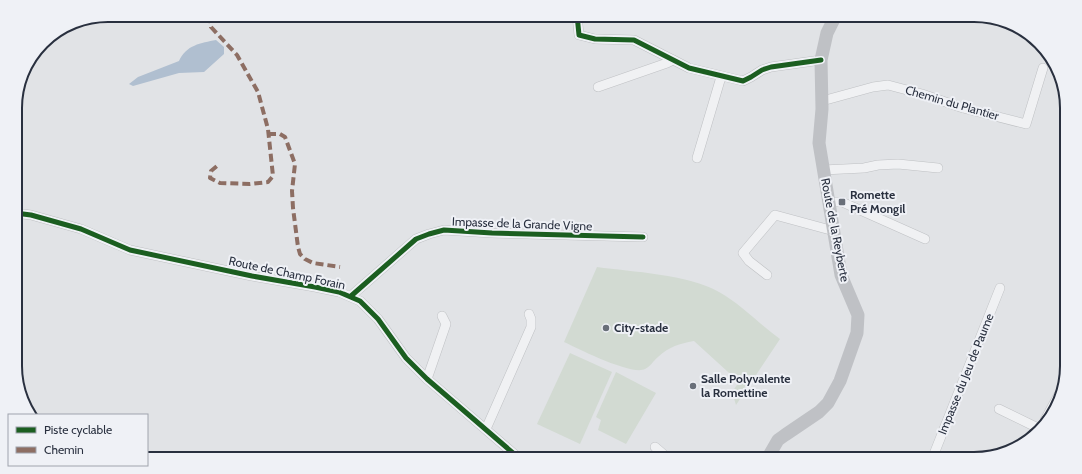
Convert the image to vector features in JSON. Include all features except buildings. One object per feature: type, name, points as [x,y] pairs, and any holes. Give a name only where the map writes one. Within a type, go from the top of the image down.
[{"type":"main road","name":"Route de la Reyberte","points":[[771,452],[778,440],[819,412],[828,403],[840,381],[855,340],[858,325],[858,315],[841,275],[819,143],[822,101],[821,60],[827,33],[832,22]]},
{"type":"street","points":[[578,22],[579,35],[596,39],[634,40],[689,68],[721,77],[743,81],[762,70],[772,67],[821,60]]},
{"type":"street","points":[[598,87],[672,60]]},
{"type":"street","name":"Chemin du Plantier","points":[[822,101],[873,87],[888,85],[922,94],[963,108],[1026,124],[1043,68]]},
{"type":"street","points":[[697,158],[721,77]]},
{"type":"street","points":[[823,170],[864,168],[878,165],[898,164],[938,168]]},
{"type":"street","points":[[829,202],[842,202],[925,239]]},
{"type":"street","name":"Route de Champ Forain","points":[[22,214],[80,229],[136,251],[252,276],[315,287],[351,296],[360,300],[378,319],[406,358],[427,379],[512,452]]},
{"type":"street","points":[[766,275],[749,261],[743,253],[775,215],[834,231]]},
{"type":"street","name":"Impasse de la Grande Vigne","points":[[351,296],[416,239],[444,230],[643,237]]},
{"type":"street","name":"Impasse du Jeu de Paume","points":[[935,452],[1000,288]]},
{"type":"street","points":[[486,429],[531,327],[531,319],[529,314]]},
{"type":"street","points":[[427,379],[446,324],[442,316]]},
{"type":"street","points":[[999,410],[1035,427]]},
{"type":"street","points":[[655,447],[661,452]]},
{"type":"shaded area","points":[[597,267],[676,277],[706,286],[735,302],[780,339],[736,405],[732,392],[739,382],[694,341],[679,344],[662,353],[645,369],[629,369],[605,361],[564,342]]},
{"type":"shaded area","points":[[570,353],[612,372],[580,444],[537,424]]},
{"type":"shaded area","points":[[616,372],[656,393],[626,444],[598,430],[601,420],[596,417]]},
{"type":"water","points":[[216,40],[224,47],[224,54],[204,72],[179,73],[133,86],[129,84],[138,77],[179,61],[190,48],[205,42]]},
{"type":"marked path","points":[[211,22],[211,27],[237,55],[258,92],[268,129],[273,176],[268,182],[250,184],[220,183],[210,178],[211,171],[217,166]]},
{"type":"marked path","points":[[268,134],[280,134],[285,137],[295,164],[292,191],[300,254],[305,259],[313,263],[340,267]]},
{"type":"cycle path","points":[[578,22],[579,35],[595,39],[634,40],[689,68],[743,81],[762,70],[771,67],[821,60]]},
{"type":"cycle path","points":[[22,214],[81,229],[130,250],[252,276],[339,292],[360,301],[378,319],[406,358],[427,379],[512,452]]},
{"type":"cycle path","points":[[351,296],[416,239],[444,230],[492,233],[643,237]]},
{"type":"place","name":"Romette Pré Mongil","points":[[842,202]]},
{"type":"place","name":"City-stade","points":[[606,328]]},
{"type":"place","name":"Salle Polyvalente la Romettine","points":[[693,386]]}]
